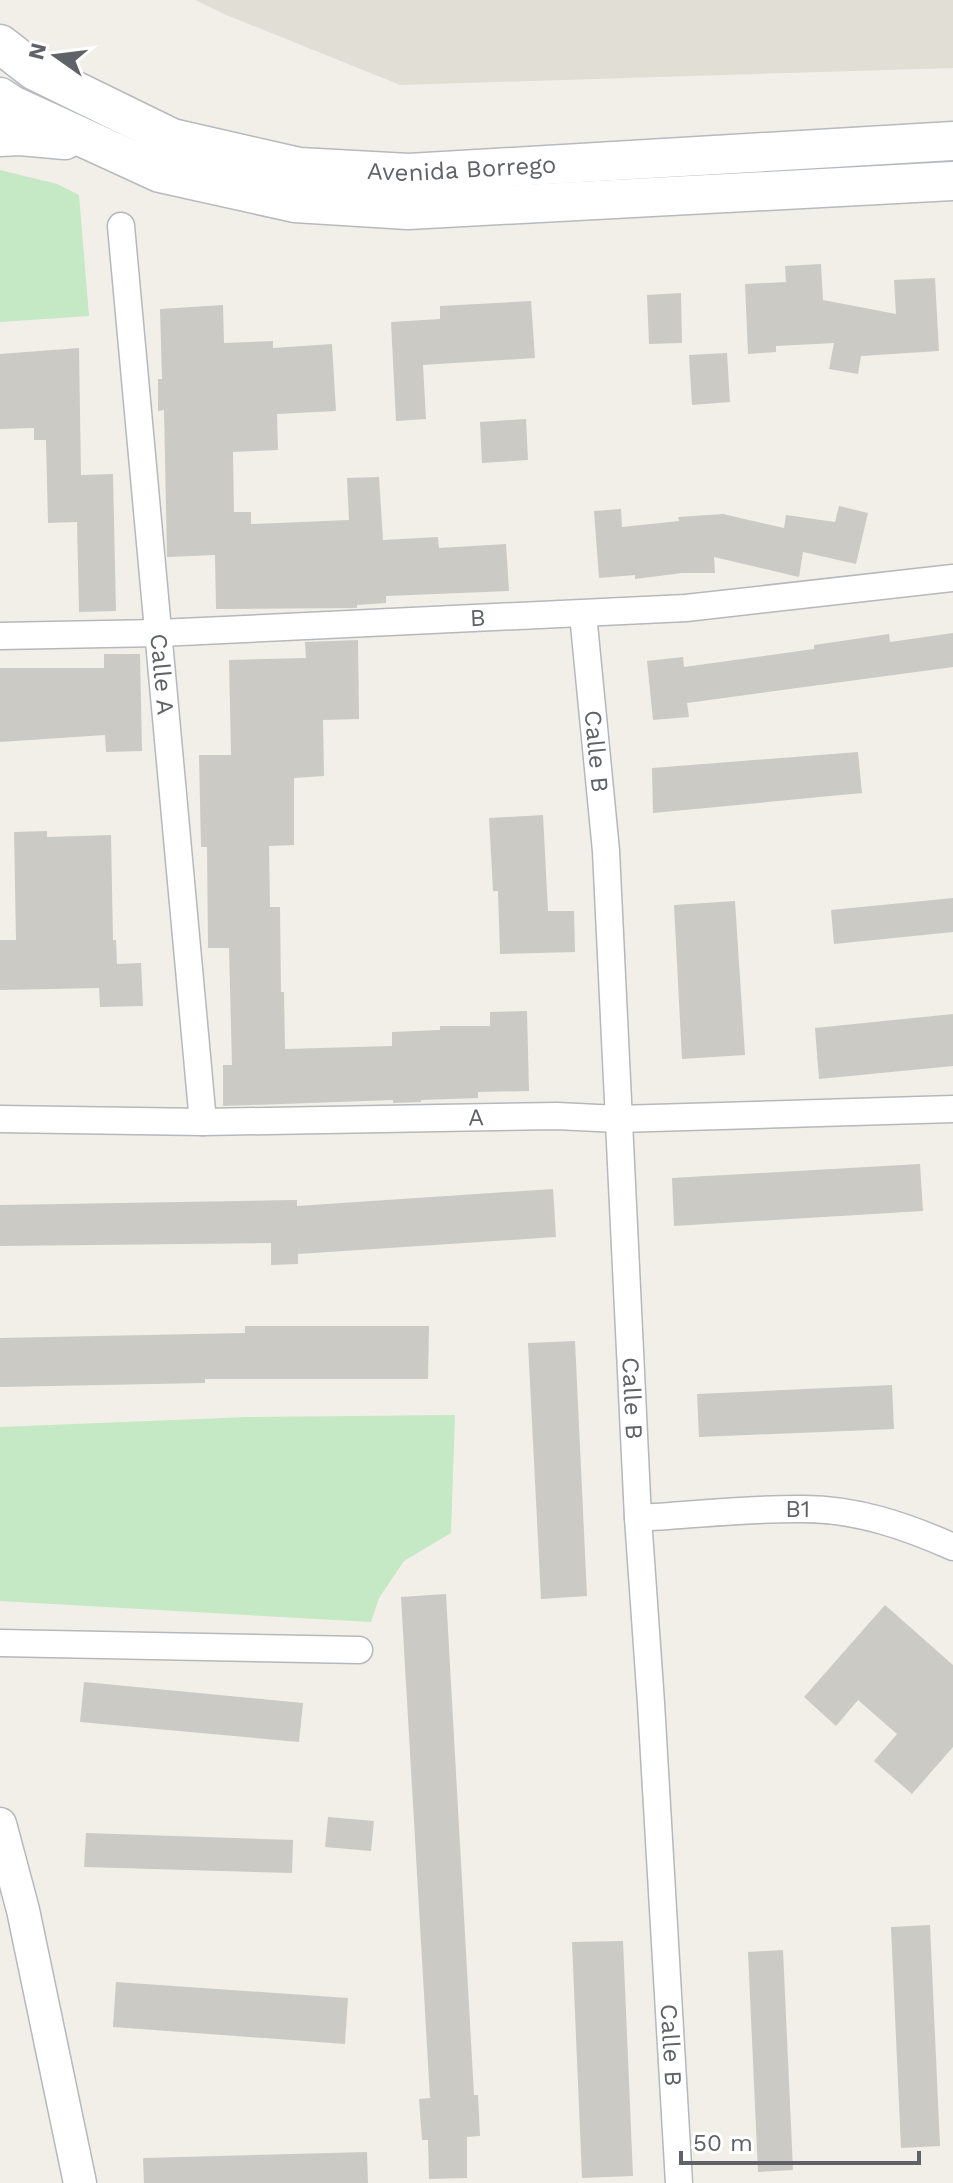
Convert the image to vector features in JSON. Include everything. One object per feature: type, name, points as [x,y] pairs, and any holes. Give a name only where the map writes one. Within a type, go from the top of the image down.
[{"type":"main road","name":"Avenida Borrego","points":[[0,44],[35,71],[172,138],[299,167],[409,173],[953,141]]},
{"type":"main road","name":"Avenida Borrego","points":[[0,97],[160,173],[284,200],[408,210],[953,181]]},
{"type":"main road","points":[[0,137],[20,136],[95,144]]},
{"type":"street","name":"Calle A","points":[[121,226],[203,1122]]},
{"type":"street","name":"B","points":[[0,636],[159,633],[686,608],[953,578]]},
{"type":"street","name":"Calle B","points":[[583,614],[606,851],[638,1518],[679,2183]]},
{"type":"street","name":"A","points":[[0,1119],[203,1122],[557,1116],[618,1119],[953,1109]]},
{"type":"street","name":"B1","points":[[638,1518],[806,1508],[906,1526],[953,1547]]},
{"type":"street","points":[[0,1643],[359,1650]]},
{"type":"street","points":[[0,1824],[23,1910],[80,2183]]},
{"type":"shaded area","points":[[195,0],[953,0],[953,68],[400,85]]},
{"type":"green space","points":[[0,170],[57,184],[79,195],[89,316],[0,322]]},
{"type":"green space","points":[[455,1415],[451,1533],[404,1561],[379,1598],[371,1622],[0,1601],[0,1427],[248,1417]]},
{"type":"building","points":[[821,264],[823,300],[896,314],[894,280],[935,278],[939,351],[861,356],[858,374],[829,369],[834,343],[776,346],[776,352],[748,354],[745,284],[786,282],[785,266]]},
{"type":"building","points":[[681,293],[682,343],[649,344],[647,295]]},
{"type":"building","points":[[531,301],[535,358],[423,365],[426,419],[396,421],[391,322],[440,319],[440,306]]},
{"type":"building","points":[[223,305],[224,343],[273,341],[273,348],[332,344],[336,411],[277,414],[278,450],[233,452],[234,512],[251,512],[251,524],[349,520],[347,478],[379,477],[383,540],[438,537],[439,548],[506,544],[509,591],[386,596],[386,603],[357,605],[357,608],[216,609],[215,555],[167,557],[164,410],[158,411],[158,379],[162,379],[160,309]]},
{"type":"building","points":[[79,348],[81,475],[113,474],[116,611],[79,612],[77,522],[48,523],[46,440],[34,440],[34,428],[0,429],[0,354]]},
{"type":"building","points":[[727,353],[730,402],[692,405],[689,355]]},
{"type":"building","points":[[526,419],[528,460],[482,463],[480,422]]},
{"type":"building","points":[[839,506],[868,513],[856,564],[803,552],[799,577],[714,557],[715,573],[682,573],[635,579],[635,575],[599,578],[594,511],[621,509],[622,527],[679,521],[678,517],[723,514],[784,528],[786,515],[835,522]]},
{"type":"building","points":[[953,633],[953,667],[687,703],[689,717],[653,720],[647,661],[683,657],[684,667],[814,649],[814,645],[889,634],[890,642]]},
{"type":"building","points":[[358,640],[359,719],[323,720],[324,776],[294,778],[294,845],[269,846],[270,907],[280,907],[285,1049],[392,1046],[392,1032],[440,1030],[440,1026],[490,1026],[490,1012],[527,1011],[529,1091],[478,1092],[478,1098],[421,1102],[393,1103],[393,1100],[223,1106],[223,1065],[232,1065],[229,948],[208,948],[207,847],[201,847],[199,755],[231,755],[229,660],[306,658],[305,642]]},
{"type":"building","points":[[104,654],[140,654],[142,751],[106,752],[105,735],[0,742],[0,668],[104,668]]},
{"type":"building","points":[[858,752],[862,793],[653,813],[652,768]]},
{"type":"building","points":[[543,815],[548,911],[574,911],[575,952],[500,954],[498,891],[493,891],[489,818]]},
{"type":"building","points":[[47,831],[47,837],[111,835],[113,940],[116,940],[117,964],[141,963],[143,1006],[100,1007],[99,988],[0,990],[0,940],[16,940],[14,832]]},
{"type":"building","points":[[953,898],[953,932],[834,944],[831,910]]},
{"type":"building","points":[[735,901],[745,1055],[682,1059],[674,905]]},
{"type":"building","points":[[953,1014],[953,1066],[819,1079],[815,1028]]},
{"type":"building","points":[[920,1164],[923,1211],[674,1226],[672,1178]]},
{"type":"building","points":[[553,1189],[556,1237],[298,1254],[298,1264],[271,1265],[271,1243],[0,1246],[0,1205],[297,1200],[297,1206]]},
{"type":"building","points":[[245,1326],[429,1326],[428,1379],[205,1379],[205,1383],[0,1387],[0,1338],[245,1333]]},
{"type":"building","points":[[575,1341],[587,1596],[541,1599],[528,1343]]},
{"type":"building","points":[[892,1385],[894,1429],[699,1437],[697,1394]]},
{"type":"building","points":[[446,1594],[474,2095],[478,2095],[480,2136],[467,2137],[467,2178],[429,2179],[428,2140],[422,2140],[419,2099],[430,2098],[401,1597]]},
{"type":"building","points":[[885,1605],[953,1665],[953,1747],[912,1794],[874,1761],[897,1734],[858,1700],[836,1726],[804,1697]]},
{"type":"building","points":[[84,1682],[303,1703],[299,1742],[80,1722]]},
{"type":"building","points":[[328,1817],[374,1821],[371,1851],[325,1847]]},
{"type":"building","points":[[86,1833],[293,1840],[292,1873],[84,1867]]},
{"type":"building","points":[[930,1925],[940,2146],[901,2148],[891,1927]]},
{"type":"building","points":[[623,1941],[633,2176],[582,2178],[572,1942]]},
{"type":"building","points":[[783,1950],[793,2170],[758,2172],[748,1952]]},
{"type":"building","points":[[116,1982],[348,1998],[345,2044],[113,2027]]},
{"type":"building","points":[[367,2152],[368,2183],[144,2183],[143,2158]]}]
